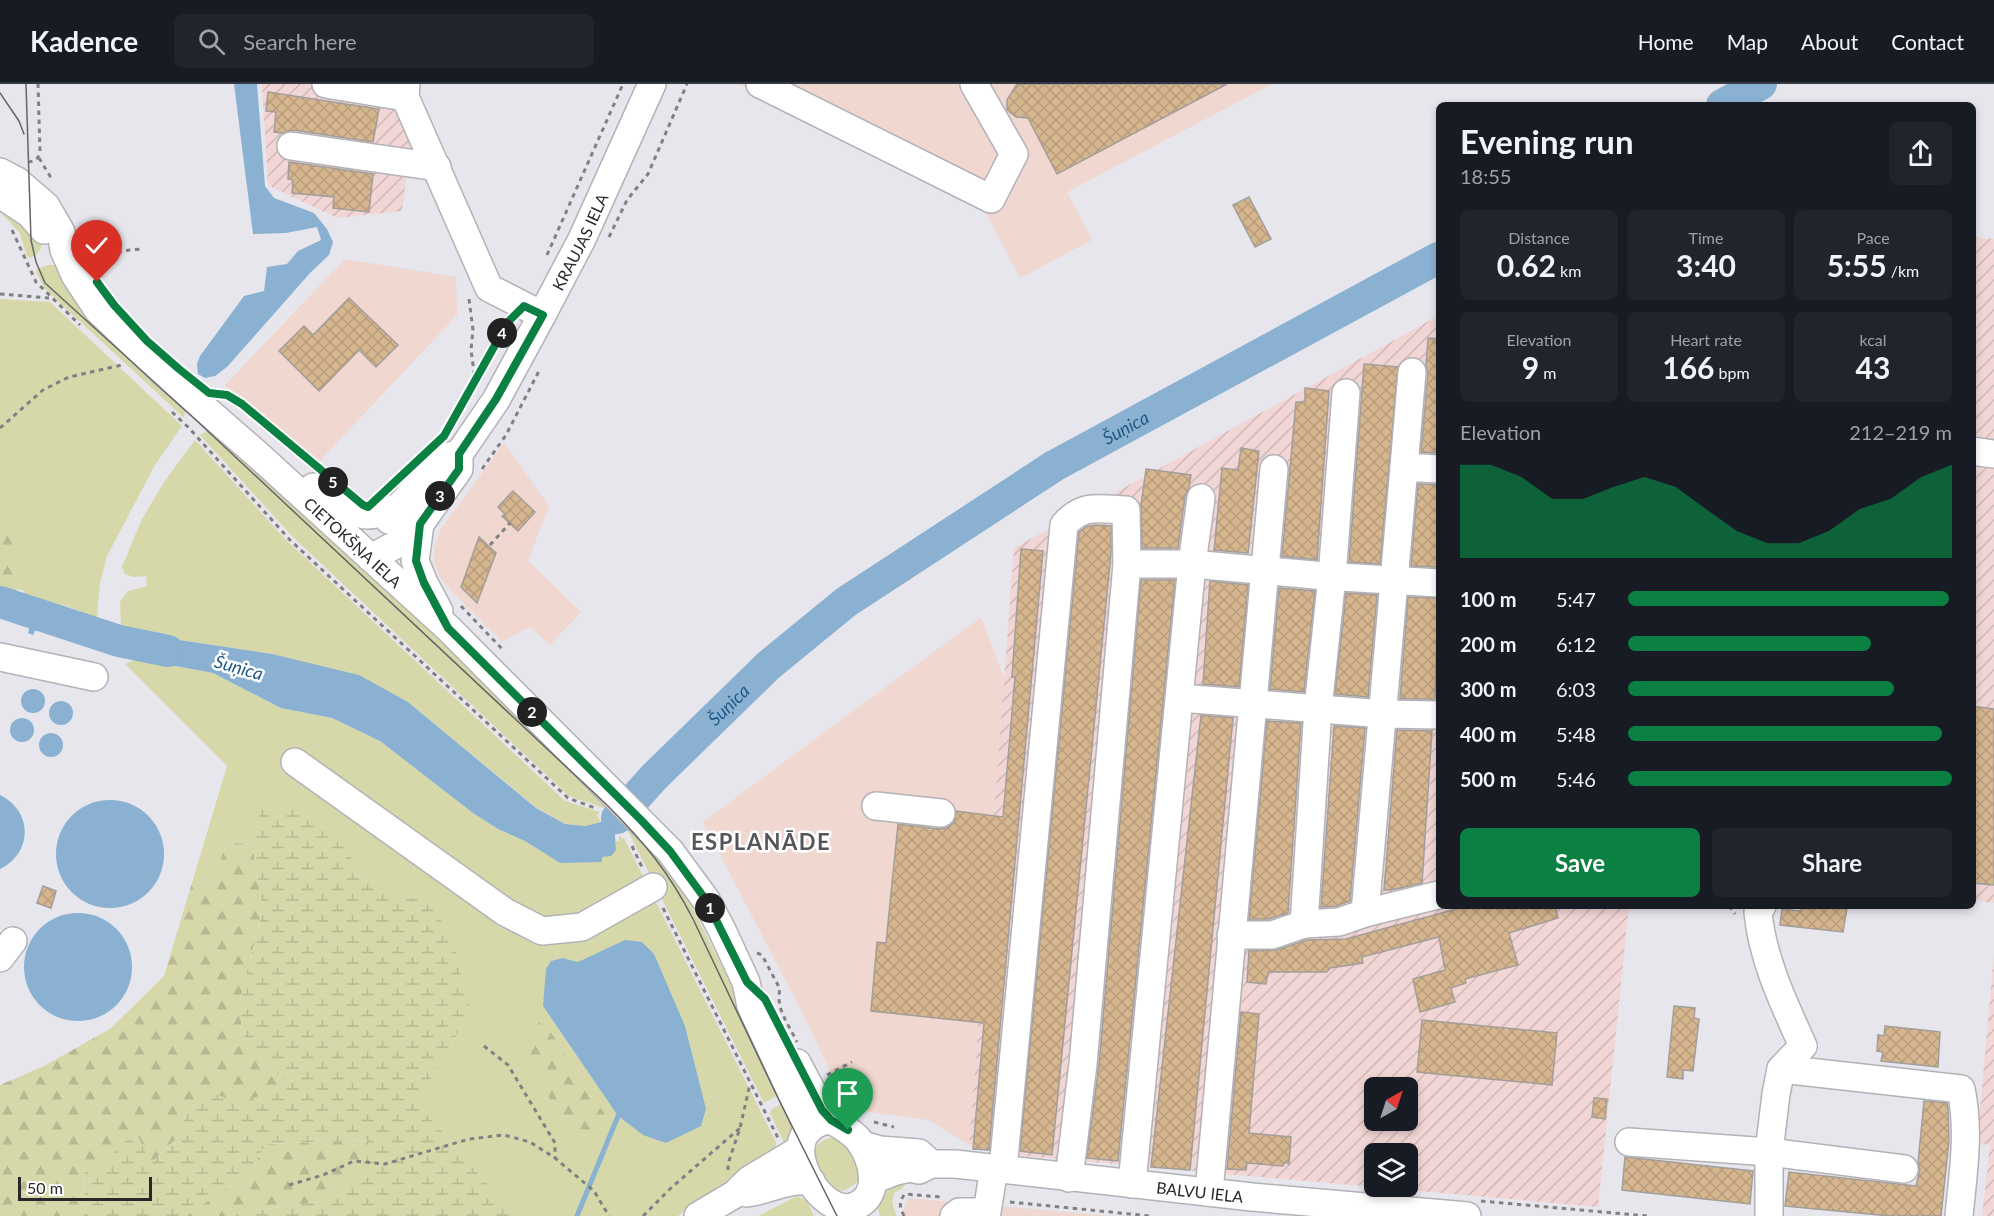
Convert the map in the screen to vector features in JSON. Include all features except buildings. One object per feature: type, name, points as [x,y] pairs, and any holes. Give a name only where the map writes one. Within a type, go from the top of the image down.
[{"type":"street","points":[[326,84],[406,90],[489,288],[533,310]]},
{"type":"street","name":"KRAUJAS IELA","points":[[371,558],[397,544],[420,524],[459,469],[459,454],[496,399],[533,310],[582,239],[652,84]]},
{"type":"street","points":[[760,84],[991,199],[1014,154],[974,84]]},
{"type":"street","points":[[291,146],[437,167]]},
{"type":"street","name":"CIETOKŠŅA IELA","points":[[11,167],[17,181],[46,206],[75,255],[75,275],[99,310],[188,395],[258,454],[448,628],[635,830],[670,851],[706,900],[747,982],[765,999],[822,1110],[805,1136]]},
{"type":"street","name":"CIETOKŠŅA IELA","points":[[0,194],[30,214],[50,238],[75,255]]},
{"type":"street","points":[[1365,913],[1396,580],[1412,372]]},
{"type":"street","points":[[1304,924],[1318,708],[1332,577],[1346,393]]},
{"type":"street","points":[[1976,452],[1994,454]]},
{"type":"street","points":[[258,454],[354,512],[362,515],[375,515],[399,507]]},
{"type":"street","name":"KRAUJAS IELA","points":[[371,558],[378,536],[399,507],[445,457],[459,454]]},
{"type":"street","points":[[1404,467],[1436,469]]},
{"type":"street","points":[[1209,1192],[1274,469]]},
{"type":"street","points":[[1132,1184],[1150,979],[1192,564],[1201,498]]},
{"type":"street","points":[[954,1216],[959,1212],[987,1212],[998,1168],[1064,525],[1072,516],[1084,509],[1126,510],[1127,564],[1083,1064],[1069,1178]]},
{"type":"street","points":[[420,524],[416,561],[424,583],[448,628]]},
{"type":"street","points":[[1127,564],[1192,564],[1332,577],[1436,582]]},
{"type":"street","points":[[0,657],[94,677]]},
{"type":"street","points":[[1180,698],[1384,714],[1436,715]]},
{"type":"street","points":[[295,762],[504,912],[542,931],[582,927],[653,887]]},
{"type":"street","points":[[876,807],[941,813]]},
{"type":"street","points":[[1231,935],[1272,935],[1304,924],[1339,922],[1436,891]]},
{"type":"street","points":[[1760,909],[1758,912],[1760,934],[1786,1009],[1803,1046],[1781,1069],[1768,1152],[1769,1216]]},
{"type":"street","points":[[1781,1069],[1961,1089],[1965,1109],[1965,1144],[1959,1216]]},
{"type":"street","points":[[698,1216],[735,1194],[805,1136],[848,1130],[862,1145],[870,1162],[862,1204],[838,1206],[828,1200],[811,1182],[801,1162],[805,1136]]},
{"type":"street","points":[[1629,1142],[1768,1152],[1904,1169]]},
{"type":"street","name":"BALVU IELA","points":[[862,1145],[880,1150],[919,1153],[931,1164]]},
{"type":"street","name":"BALVU IELA","points":[[862,1204],[896,1171],[910,1168],[919,1170],[931,1164],[998,1168],[1069,1178],[1467,1216]]},
{"type":"street","points":[[735,1194],[756,1192],[781,1182],[796,1180],[811,1182]]},
{"type":"path","points":[[38,84],[39,158],[54,184]]},
{"type":"path","points":[[543,264],[623,84]]},
{"type":"path","points":[[607,242],[627,200],[648,174],[687,84]]},
{"type":"path","points":[[11,167],[34,162],[39,158]]},
{"type":"path","points":[[0,294],[51,298],[36,282],[11,228]]},
{"type":"path","points":[[75,255],[142,249]]},
{"type":"path","points":[[468,297],[473,330],[471,350],[476,380]]},
{"type":"path","points":[[450,427],[508,322],[533,310]]},
{"type":"path","points":[[481,470],[506,435],[543,364]]},
{"type":"path","points":[[0,428],[43,390],[69,377],[122,365]]},
{"type":"path","points":[[218,394],[227,395],[242,404],[318,469]]},
{"type":"path","points":[[189,428],[290,540],[568,798],[609,803]]},
{"type":"path","points":[[490,545],[510,523]]},
{"type":"path","points":[[454,599],[508,655]]},
{"type":"path","points":[[635,830],[653,887],[751,1082],[805,1136]]},
{"type":"path","points":[[484,1046],[508,1065],[555,1143],[555,1158]]},
{"type":"path","points":[[735,1194],[728,1175],[728,1164],[740,1128],[751,1082]]},
{"type":"path","points":[[643,1216],[671,1188],[740,1128]]},
{"type":"path","points":[[289,1185],[354,1161],[385,1164],[469,1138],[504,1135],[530,1142],[555,1158],[594,1191],[609,1216]]},
{"type":"path","points":[[1072,1207],[1150,1216]]},
{"type":"shaded area","points":[[262,84],[418,84],[402,211],[337,218],[268,185]]},
{"type":"shaded area","points":[[739,84],[1272,84],[1067,192],[1092,240],[1020,278],[983,207]]},
{"type":"shaded area","points":[[1976,237],[1994,239],[1994,903],[1976,900]]},
{"type":"shaded area","points":[[345,259],[456,277],[457,315],[317,464],[225,385]]},
{"type":"shaded area","points":[[1436,317],[1436,909],[1629,909],[1598,1207],[1418,1191],[1418,1143],[1364,1143],[1364,1186],[1002,1154],[969,1145],[1014,548]]},
{"type":"shaded area","points":[[504,443],[549,506],[528,561],[581,612],[550,645],[530,627],[502,642],[450,590],[440,577],[434,562],[435,544],[441,529]]},
{"type":"shaded area","points":[[981,617],[1004,678],[969,1145],[928,1120],[855,1110],[843,1098],[801,1010],[703,822]]},
{"type":"shaded area","points":[[1994,955],[1994,1216],[1982,1216],[1990,1145],[1977,1143]]},
{"type":"shaded area","points":[[908,1198],[1111,1216],[905,1216],[903,1211]]},
{"type":"green space","points":[[0,202],[42,238],[42,245],[36,255],[30,258],[27,256],[19,232],[0,212]]},
{"type":"green space","points":[[54,265],[60,269],[79,305],[186,407],[184,418],[45,289],[36,272],[37,269]]},
{"type":"green space","points":[[0,299],[50,302],[182,426],[155,465],[107,556],[100,583],[97,617],[94,617],[90,627],[85,625],[80,611],[62,605],[57,611],[22,600],[24,591],[18,589],[15,592],[15,536],[0,531]]},
{"type":"green space","points":[[210,429],[431,631],[635,827],[681,885],[785,1091],[764,1103],[629,833],[604,808],[569,796],[293,537],[200,435]]},
{"type":"green space","points":[[195,440],[286,540],[565,801],[600,812],[597,815],[601,822],[586,826],[565,824],[537,808],[408,702],[272,654],[121,631],[120,602],[128,591],[147,586],[146,576],[134,577],[125,574],[122,567],[141,521],[164,482]]},
{"type":"green space","points":[[0,531],[15,535],[15,592],[0,587]]},
{"type":"green space","points":[[138,659],[213,673],[281,708],[332,718],[380,741],[473,813],[560,863],[602,857],[616,850],[619,835],[624,838],[776,1142],[776,1147],[753,1170],[689,1207],[678,1216],[516,1216],[417,1103],[470,1012],[433,906],[358,877],[344,838],[261,809],[252,844],[227,843],[214,877],[191,886],[227,766],[125,664]],"holes":[[[563,958],[578,962],[643,1135],[618,1116],[543,1006]]]},
{"type":"green space","points":[[261,808],[308,810],[344,838],[358,877],[433,906],[454,945],[470,1012],[417,1103],[516,1216],[235,1216],[238,1213],[332,1200],[362,1170],[369,1140],[265,1144],[251,1171],[186,1216],[84,1216],[85,1163],[112,1167],[117,1145],[138,1136],[151,1164],[178,1137],[188,1109],[214,1093],[239,1104],[288,1084],[246,1045],[238,1007],[263,910],[252,844]]},
{"type":"green space","points":[[227,843],[252,844],[263,910],[238,1007],[246,1045],[288,1084],[239,1105],[214,1093],[188,1109],[178,1137],[151,1164],[112,1167],[85,1163],[84,1216],[0,1216],[0,1085],[42,1067],[110,1029],[164,976],[191,886],[214,876]]},
{"type":"green space","points":[[542,1019],[608,1119],[599,1134],[564,1124],[519,1046]]},
{"type":"green space","points":[[788,1100],[800,1125],[787,1148],[770,1114],[772,1109]]},
{"type":"green space","points":[[833,1137],[849,1149],[858,1166],[860,1179],[842,1191],[834,1191],[825,1184],[814,1155],[820,1142]]},
{"type":"green space","points":[[370,1140],[362,1170],[332,1200],[238,1213],[235,1216],[186,1216],[251,1171],[265,1144]]},
{"type":"green space","points":[[905,1176],[904,1186],[895,1192],[892,1201],[897,1216],[880,1216],[876,1202],[877,1195]]},
{"type":"green space","points":[[797,1196],[807,1201],[814,1216],[758,1216]]},
{"type":"water","points":[[234,84],[257,84],[265,186],[274,198],[314,213],[327,229],[333,242],[329,255],[310,273],[227,367],[215,376],[205,378],[198,374],[197,364],[200,356],[244,296],[264,291],[267,267],[287,264],[298,251],[321,240],[317,227],[286,233],[253,234]]},
{"type":"water","points":[[0,587],[15,592],[14,597],[83,619],[85,625],[83,634],[77,637],[40,629],[33,635],[28,633],[27,623],[17,618],[0,617]]},
{"type":"water","points":[[146,635],[272,654],[359,675],[408,702],[536,808],[565,824],[586,826],[601,822],[640,781],[653,793],[615,835],[616,850],[611,856],[602,857],[602,862],[560,863],[473,813],[380,741],[332,718],[281,708],[213,673],[138,659],[126,647],[128,640]]},
{"type":"water","points":[[33,689],[38,690],[44,696],[44,706],[38,712],[33,713],[28,712],[22,706],[21,701],[22,696],[28,690]]},
{"type":"water","points":[[61,701],[66,702],[72,708],[72,718],[66,724],[61,725],[56,724],[50,718],[49,713],[50,708],[56,702]]},
{"type":"water","points":[[22,718],[27,719],[33,725],[33,735],[27,741],[22,742],[17,741],[11,735],[10,730],[11,725],[17,719]]},
{"type":"water","points":[[51,733],[56,734],[62,740],[62,750],[56,756],[51,757],[46,756],[40,750],[39,745],[40,740],[46,734]]},
{"type":"water","points":[[0,795],[19,811],[25,832],[19,853],[0,869]]},
{"type":"water","points":[[110,800],[131,804],[148,816],[160,833],[164,854],[160,875],[148,892],[131,904],[110,908],[89,904],[72,892],[60,875],[56,854],[60,833],[72,816],[89,804]]},
{"type":"water","points":[[78,913],[99,917],[116,929],[128,946],[132,967],[128,988],[116,1005],[99,1017],[78,1021],[57,1017],[40,1005],[28,988],[24,967],[28,946],[40,929],[57,917]]},
{"type":"water","points":[[625,940],[642,942],[654,954],[685,1026],[706,1109],[701,1126],[666,1143],[643,1135],[618,1116],[543,1006],[546,969],[551,961],[563,958],[578,962]]},
{"type":"pier","points":[[633,785],[650,801],[619,835],[601,818]]},
{"type":"waterway","name":"Šuņica","points":[[1728,102],[1761,84]]},
{"type":"waterway","name":"Šuņica","points":[[617,818],[655,776],[769,665],[846,602],[1054,466],[1436,259]]},
{"type":"waterway","name":"Šuņica","points":[[0,602],[119,641],[168,651]]},
{"type":"waterway","points":[[577,1216],[618,1116]]},
{"type":"tram line","points":[[26,84],[31,240],[36,262],[45,283],[196,420],[607,805],[633,832],[665,872],[693,919],[837,1216]]},
{"type":"tram line","points":[[0,93],[19,121],[24,134]]},
{"type":"district","name":"ESPLANĀDE","points":[[761,841]]},
{"type":"route","points":[[97,282],[114,305],[147,341],[179,369],[209,393],[227,395],[242,404],[318,469],[368,507],[444,436],[508,322],[524,306],[543,315],[496,399],[459,454],[459,469],[420,524],[416,561],[424,583],[448,628],[641,820],[690,876],[706,900],[747,982],[765,999],[822,1110],[831,1120],[848,1130]]}]
